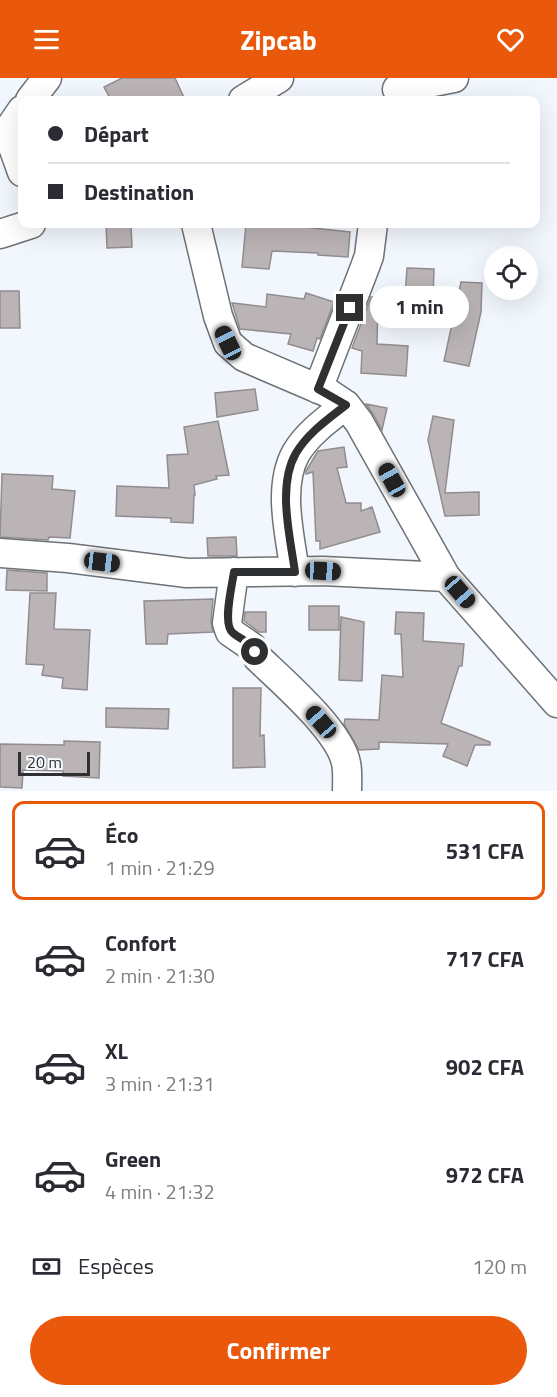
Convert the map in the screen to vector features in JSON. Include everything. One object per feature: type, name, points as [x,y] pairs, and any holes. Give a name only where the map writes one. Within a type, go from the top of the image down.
[{"type":"street","points":[[33,96],[47,78]]},
{"type":"street","points":[[250,96],[279,78]]},
{"type":"street","points":[[397,89],[454,78]]},
{"type":"street","points":[[18,116],[8,133],[18,161]]},
{"type":"street","points":[[0,234],[19,228]]},
{"type":"street","points":[[197,228],[218,316],[228,343],[244,357],[318,389],[346,405],[359,422],[446,577],[557,703]]},
{"type":"street","points":[[318,389],[369,256],[372,228]]},
{"type":"street","points":[[295,572],[285,490],[295,455],[315,430],[346,405]]},
{"type":"street","points":[[0,553],[68,558],[187,573],[323,571],[446,577]]},
{"type":"street","points":[[234,572],[227,623],[230,632],[252,646],[258,658],[312,712],[339,746],[346,763],[346,791]]},
{"type":"building","points":[[122,78],[175,78],[183,96],[109,96],[104,87]]},
{"type":"building","points":[[106,228],[131,228],[132,247],[107,248]]},
{"type":"building","points":[[246,228],[313,228],[350,232],[348,257],[272,251],[269,269],[242,267]]},
{"type":"building","points":[[407,268],[434,269],[433,299],[405,297]]},
{"type":"building","points":[[461,282],[482,283],[481,312],[469,366],[444,361]]},
{"type":"building","points":[[0,291],[19,291],[20,328],[0,328]]},
{"type":"building","points":[[306,293],[334,302],[313,351],[288,344],[291,334],[240,329],[232,303],[266,307],[267,294],[304,299]]},
{"type":"building","points":[[371,297],[378,297],[377,344],[408,346],[406,376],[361,373],[362,351],[352,348]]},
{"type":"building","points":[[255,389],[258,410],[217,417],[215,393]]},
{"type":"building","points":[[366,404],[387,408],[382,430],[373,414]]},
{"type":"building","points":[[433,416],[454,420],[445,493],[479,492],[479,515],[445,516],[428,440]]},
{"type":"building","points":[[218,421],[229,475],[216,476],[217,479],[194,485],[193,523],[171,522],[171,518],[116,516],[117,486],[169,488],[167,455],[188,454],[184,427]]},
{"type":"building","points":[[344,447],[347,467],[337,468],[346,503],[361,503],[361,511],[372,507],[380,532],[320,549],[320,541],[316,541],[313,472],[306,474],[306,471],[318,451]]},
{"type":"building","points":[[2,474],[53,476],[52,489],[75,491],[70,538],[49,537],[48,540],[0,537]]},
{"type":"building","points":[[236,537],[237,556],[208,556],[207,538]]},
{"type":"building","points":[[7,570],[47,573],[47,591],[6,590]]},
{"type":"building","points":[[30,593],[56,593],[54,629],[90,630],[87,690],[62,688],[63,678],[42,675],[44,665],[26,664]]},
{"type":"building","points":[[213,599],[211,621],[213,632],[168,634],[167,644],[146,644],[144,601]]},
{"type":"building","points":[[309,606],[339,606],[339,630],[309,630]]},
{"type":"building","points":[[245,612],[266,612],[266,632],[259,632],[244,621]]},
{"type":"building","points":[[396,612],[424,613],[423,641],[464,644],[462,666],[459,666],[441,723],[490,742],[490,745],[475,745],[467,766],[443,756],[448,744],[379,742],[379,749],[359,750],[344,724],[345,719],[379,720],[382,675],[403,677],[401,634],[395,634]]},
{"type":"building","points":[[341,617],[364,622],[362,681],[339,680]]},
{"type":"building","points":[[233,688],[261,688],[260,736],[264,735],[265,767],[233,768]]},
{"type":"building","points":[[106,708],[169,709],[168,729],[106,727]]},
{"type":"building","points":[[64,741],[100,742],[99,778],[63,776],[63,771],[23,770],[22,788],[0,787],[0,744],[64,745]]},
{"type":"route","points":[[255,652],[247,641],[230,632],[227,623],[234,572],[295,572],[285,490],[295,455],[303,443],[346,405],[318,389],[350,308]]}]
